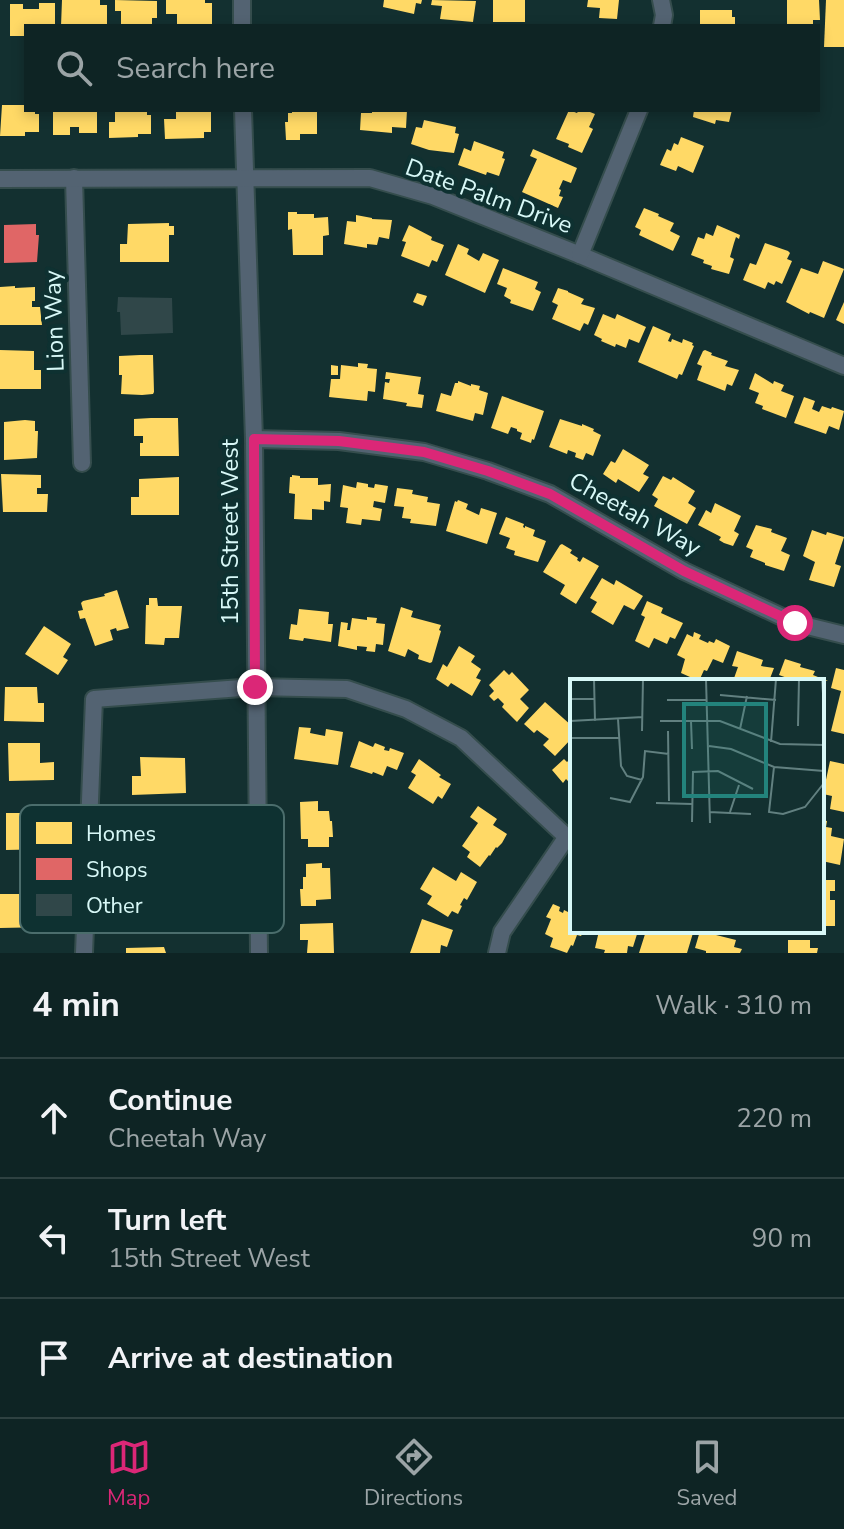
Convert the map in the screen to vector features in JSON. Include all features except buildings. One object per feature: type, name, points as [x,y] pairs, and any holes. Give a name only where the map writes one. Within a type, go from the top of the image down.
[{"type":"street","points":[[242,0],[242,24]]},
{"type":"street","points":[[661,0],[662,24]]},
{"type":"street","name":"15th Street West","points":[[243,112],[254,439],[257,805]]},
{"type":"street","points":[[580,255],[638,112]]},
{"type":"street","name":"Lion Way","points":[[74,178],[82,463]]},
{"type":"street","name":"Date Palm Drive","points":[[0,179],[370,178],[433,196],[844,366]]},
{"type":"street","name":"Cheetah Way","points":[[254,439],[339,441],[424,452],[488,471],[550,494],[684,571],[795,623],[844,635]]},
{"type":"street","points":[[90,805],[94,699],[255,687],[347,689],[406,709],[461,738],[569,840],[502,932],[497,953]]},
{"type":"street","points":[[84,953],[85,933]]},
{"type":"street","name":"15th Street West","points":[[259,933],[259,953]]},
{"type":"route","points":[[255,687],[254,439],[339,441],[424,452],[488,471],[550,494],[684,571],[795,623]]}]
